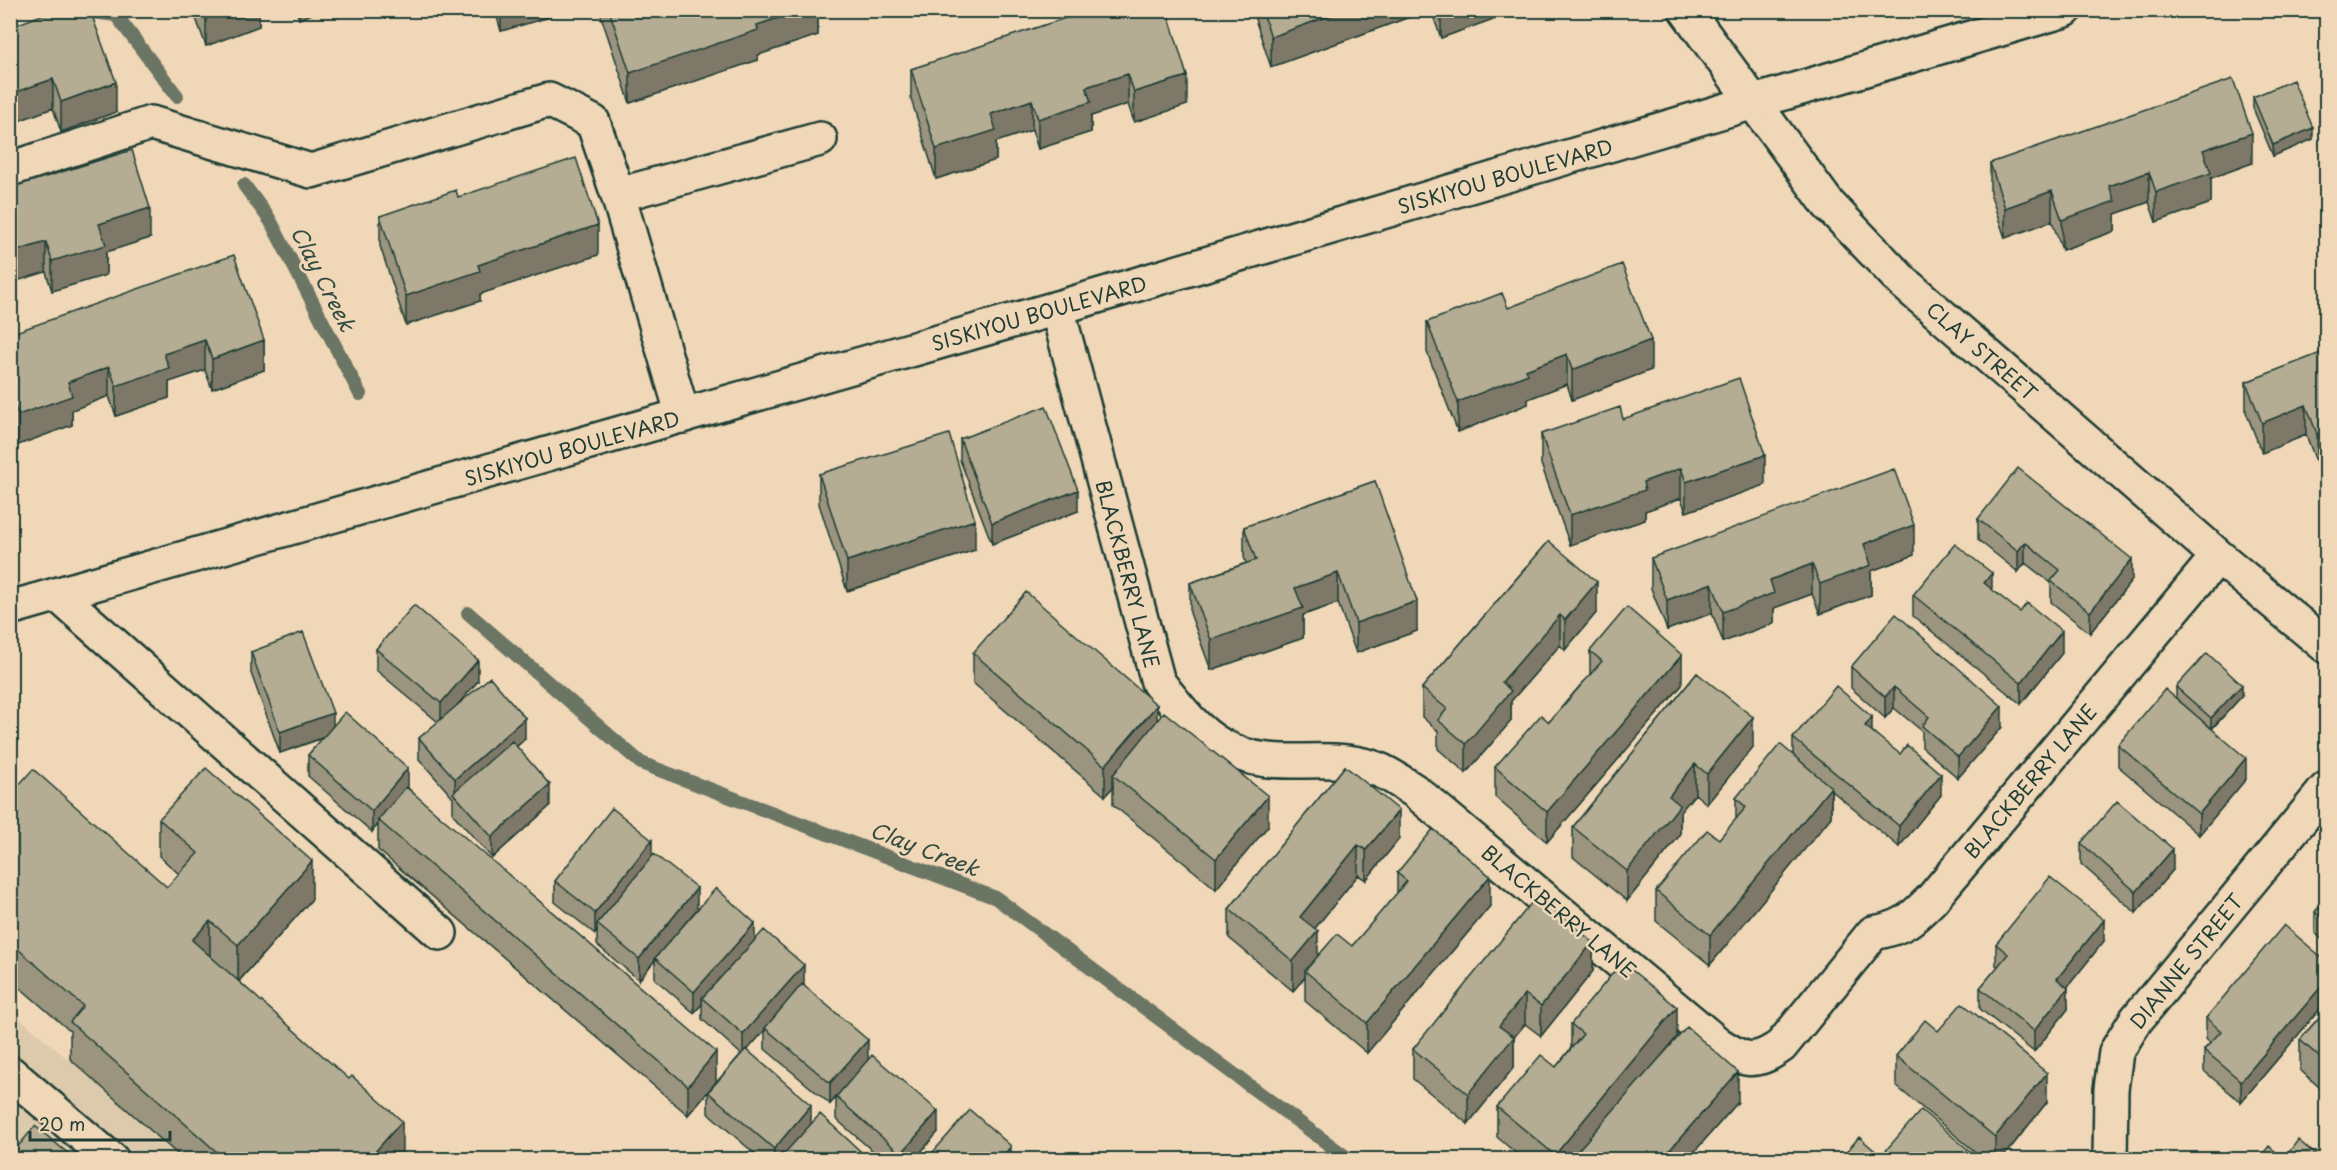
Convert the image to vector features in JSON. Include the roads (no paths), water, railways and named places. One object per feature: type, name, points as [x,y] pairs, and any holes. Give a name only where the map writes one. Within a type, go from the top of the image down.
[{"type":"main road","name":"CLAY STREET","points":[[1686,10],[1828,204],[1903,282],[2218,556],[2326,646]]},
{"type":"main road","name":"SISKIYOU BOULEVARD","points":[[10,608],[1057,308],[2065,10]]},
{"type":"main road","points":[[10,169],[151,123],[311,171],[549,100],[593,122],[618,195],[682,416]]},
{"type":"main road","points":[[618,195],[820,139]]},
{"type":"main road","name":"BLACKBERRY LANE","points":[[1057,308],[1158,682],[1195,725],[1220,746],[1268,762],[1337,761],[1362,765],[1388,773],[1416,792],[1718,1044],[1740,1059],[1764,1058],[1781,1046],[1873,933],[1903,925],[1932,899],[2218,556]]},
{"type":"main road","points":[[58,595],[440,933]]},
{"type":"main road","name":"DIANNE STREET","points":[[2110,1160],[2111,1089],[2116,1052],[2136,1020],[2326,789]]},
{"type":"main road","points":[[10,1072],[112,1160]]},
{"type":"waterway","name":"Clay Creek","points":[[77,10],[116,15],[177,96]]},
{"type":"waterway","name":"Clay Creek","points":[[244,185],[270,220],[360,394]]},
{"type":"waterway","name":"Clay Creek","points":[[468,613],[641,763],[996,898],[1350,1160]]}]
